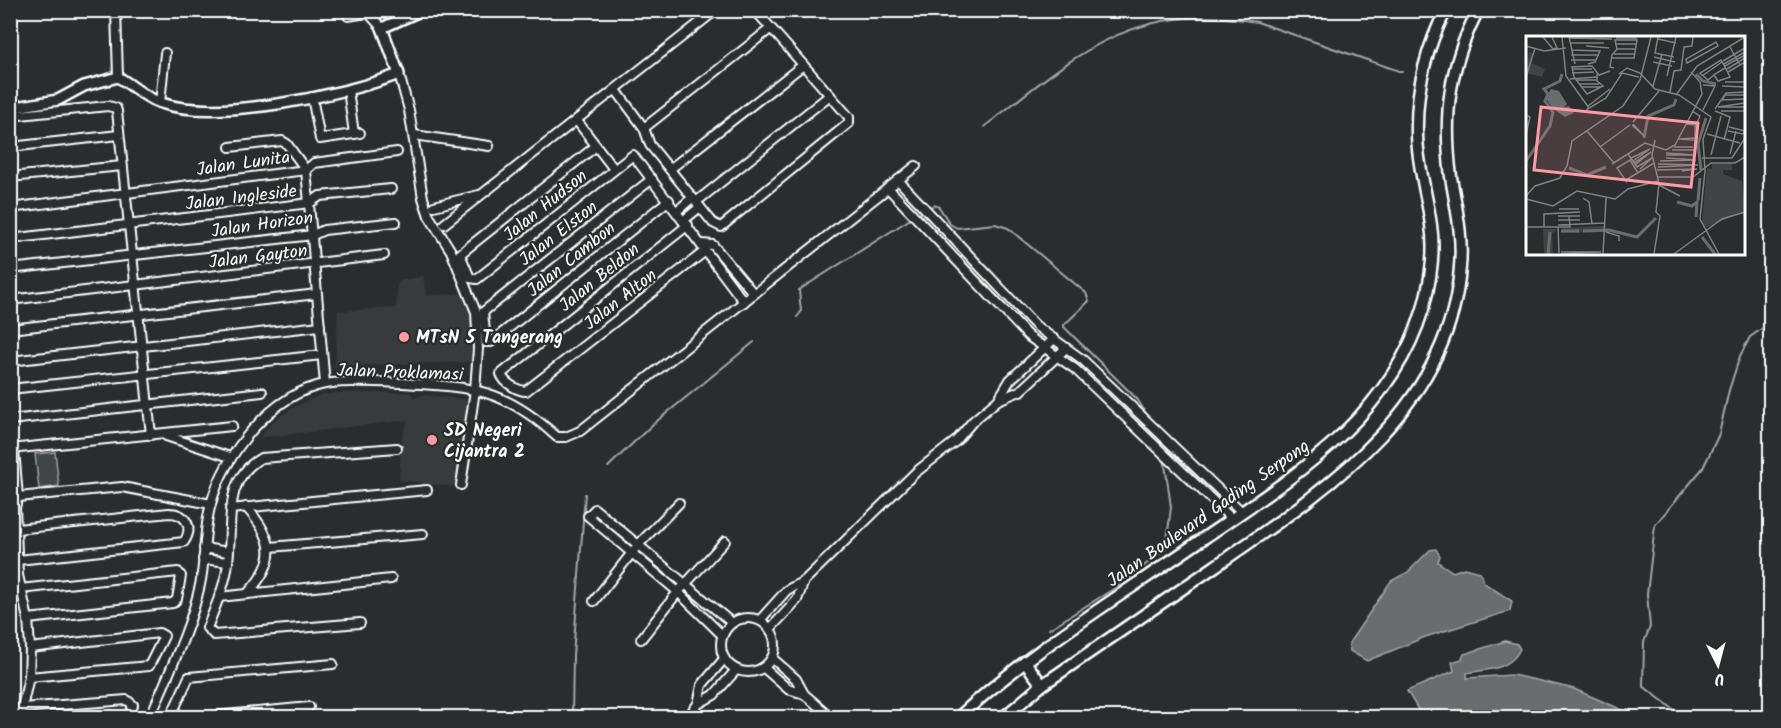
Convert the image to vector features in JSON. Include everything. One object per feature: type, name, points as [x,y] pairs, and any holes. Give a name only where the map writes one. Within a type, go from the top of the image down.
[{"type":"main road","name":"Jalan Boulevard Gading Serpong","points":[[958,717],[1025,662],[1289,480],[1331,445],[1367,410],[1392,379],[1409,348],[1423,308],[1431,265],[1432,227],[1417,134],[1420,85],[1436,28],[1446,10]]},
{"type":"main road","points":[[1003,717],[1042,685],[1307,503],[1351,466],[1388,429],[1416,396],[1436,359],[1452,315],[1460,268],[1461,224],[1446,133],[1449,90],[1463,39],[1478,10]]},
{"type":"main road","points":[[1025,662],[1042,685]]},
{"type":"street","points":[[116,10],[118,77]]},
{"type":"street","points":[[382,28],[422,10]]},
{"type":"street","points":[[444,224],[716,10]]},
{"type":"street","points":[[616,90],[644,128],[650,145],[716,226],[724,225],[847,126],[850,120],[755,10]]},
{"type":"street","points":[[348,16],[367,12],[382,28],[399,74],[414,135],[423,198],[429,216],[451,251],[476,312],[478,348],[475,390],[460,485]]},
{"type":"street","points":[[644,128],[770,29]]},
{"type":"street","points":[[160,103],[165,53]]},
{"type":"street","points":[[670,169],[802,65]]},
{"type":"street","points":[[10,108],[58,100],[84,86],[118,77],[160,103],[198,108],[238,108],[348,90],[399,74]]},
{"type":"street","points":[[312,97],[320,139],[357,133],[348,90]]},
{"type":"street","points":[[677,211],[696,202],[830,95]]},
{"type":"street","points":[[10,116],[108,106],[116,108],[151,435]]},
{"type":"street","points":[[577,121],[614,169]]},
{"type":"street","points":[[10,147],[119,135]]},
{"type":"street","points":[[414,135],[489,146]]},
{"type":"street","points":[[230,147],[282,141],[287,144],[306,170],[325,384]]},
{"type":"street","name":"Jalan Hudson","points":[[596,146],[460,254],[470,278],[477,279],[633,155],[652,178]]},
{"type":"street","name":"Jalan Lunita","points":[[10,208],[306,170],[314,163],[396,152]]},
{"type":"street","points":[[10,177],[122,166]]},
{"type":"street","name":"Jalan Proklamasi","points":[[150,717],[191,616],[201,584],[211,504],[230,457],[258,424],[289,399],[325,384],[392,383],[475,390],[507,399],[531,413],[557,437],[566,437],[580,431],[916,166]]},
{"type":"street","points":[[652,178],[744,302]]},
{"type":"street","name":"Jalan Elston","points":[[491,342],[485,340],[483,312],[652,178]]},
{"type":"street","points":[[898,180],[1036,326],[1083,360],[1242,512]]},
{"type":"street","points":[[888,188],[1028,336],[1075,369],[1232,519]]},
{"type":"street","name":"Jalan Ingleside","points":[[10,239],[310,203],[320,196],[392,189]]},
{"type":"street","points":[[434,206],[484,194]]},
{"type":"street","name":"Jalan Cambon","points":[[491,342],[669,200]]},
{"type":"street","name":"Jalan Beldon","points":[[526,391],[519,391],[502,379],[501,374],[686,222],[696,202]]},
{"type":"street","name":"Jalan Horizon","points":[[10,269],[313,235],[324,230],[396,222]]},
{"type":"street","points":[[703,248],[712,245],[754,294]]},
{"type":"street","name":"Jalan Alton","points":[[526,391],[703,248]]},
{"type":"street","name":"Jalan Gayton","points":[[10,300],[384,255]]},
{"type":"street","points":[[10,329],[317,294]]},
{"type":"street","points":[[10,361],[320,326]]},
{"type":"street","points":[[998,400],[1010,380],[1054,339]]},
{"type":"street","points":[[760,620],[787,590],[804,581],[916,472],[956,441],[973,421],[998,400],[1020,391],[1066,348]]},
{"type":"street","points":[[10,390],[322,355]]},
{"type":"street","points":[[10,420],[262,393]]},
{"type":"street","points":[[22,708],[29,677],[30,648],[28,619],[20,589],[15,507],[18,497],[12,449],[232,426]]},
{"type":"street","points":[[161,434],[230,457]]},
{"type":"street","points":[[360,623],[214,634],[207,627],[219,597],[228,562],[230,509],[245,469],[261,458],[397,448]]},
{"type":"street","points":[[18,497],[122,487],[211,504]]},
{"type":"street","points":[[230,509],[427,490]]},
{"type":"street","points":[[594,601],[638,545],[680,503]]},
{"type":"street","points":[[246,507],[259,522],[270,547],[268,564],[259,580],[247,594]]},
{"type":"street","points":[[723,635],[681,588],[638,545],[595,509],[588,516],[632,553],[681,588],[732,623]]},
{"type":"street","points":[[17,529],[180,513],[185,517],[187,539],[183,542],[18,560]]},
{"type":"street","points":[[270,547],[423,534]]},
{"type":"street","points":[[641,639],[681,588],[725,542]]},
{"type":"street","points":[[204,548],[228,552]]},
{"type":"street","points":[[203,559],[228,562]]},
{"type":"street","points":[[20,589],[178,572],[181,580],[177,601],[171,603],[28,619]]},
{"type":"street","points":[[219,597],[391,579]]},
{"type":"street","points":[[770,629],[797,600],[804,581]]},
{"type":"street","points":[[748,618],[760,620],[770,629],[776,643],[772,658],[764,668],[748,673],[736,670],[724,659],[721,651],[723,635],[732,623],[748,618]]},
{"type":"street","points":[[29,677],[149,666],[164,638],[159,633],[30,648]]},
{"type":"street","points":[[772,658],[796,679],[804,694]]},
{"type":"street","points":[[698,704],[702,685],[724,659]]},
{"type":"street","points":[[170,717],[189,677],[333,664]]},
{"type":"street","points":[[764,668],[788,689],[804,694],[832,717]]},
{"type":"street","points":[[687,717],[698,704],[714,695],[736,670]]},
{"type":"street","points":[[10,716],[22,708],[127,700],[133,705],[129,717]]},
{"type":"street","points":[[194,717],[309,707]]},
{"type":"shaded area","name":"MTsN 5 Tangerang","points":[[423,276],[426,296],[466,293],[471,312],[472,362],[335,366],[338,311],[396,308],[397,285],[400,281]]},
{"type":"shaded area","points":[[411,393],[414,398],[423,395],[468,400],[457,487],[399,480],[402,437],[408,420],[259,438],[273,421],[294,407],[321,395]]},
{"type":"shaded area","points":[[55,452],[59,486],[39,489],[35,454]]},
{"type":"shaded area","points":[[1436,549],[1440,556],[1438,562],[1453,572],[1464,568],[1480,572],[1484,583],[1512,601],[1510,611],[1425,637],[1367,661],[1350,651],[1349,643],[1391,581],[1408,572],[1430,550]]},
{"type":"shaded area","points":[[1505,641],[1517,644],[1520,649],[1511,661],[1491,669],[1467,673],[1467,678],[1512,675],[1536,680],[1574,689],[1639,717],[1432,718],[1428,712],[1420,713],[1407,691],[1454,671],[1452,662],[1462,659],[1464,654]]},
{"type":"waterway","points":[[984,127],[1077,57],[1107,40],[1139,27],[1174,19],[1213,17],[1257,22],[1402,72]]},
{"type":"waterway","points":[[917,215],[934,205],[939,207],[950,224],[957,228],[995,224],[1008,228],[1086,293],[1089,301],[1063,326],[1137,399],[1151,421]]},
{"type":"waterway","points":[[797,317],[801,312],[799,290],[912,218]]},
{"type":"waterway","points":[[1685,718],[1643,686],[1644,642],[1650,627],[1647,594],[1655,525],[1703,468],[1719,434],[1740,356],[1750,337],[1770,323]]},
{"type":"waterway","points":[[608,467],[652,425],[754,342]]},
{"type":"waterway","points":[[1159,437],[1162,449]]},
{"type":"waterway","points":[[1049,629],[1123,583],[1166,548],[1171,507],[1164,457]]},
{"type":"waterway","points":[[572,718],[573,656],[585,494]]},
{"type":"place","name":"MTsN 5 Tangerang","points":[[404,337]]},
{"type":"place","name":"SD Negeri Cijantra 2","points":[[432,440]]}]
